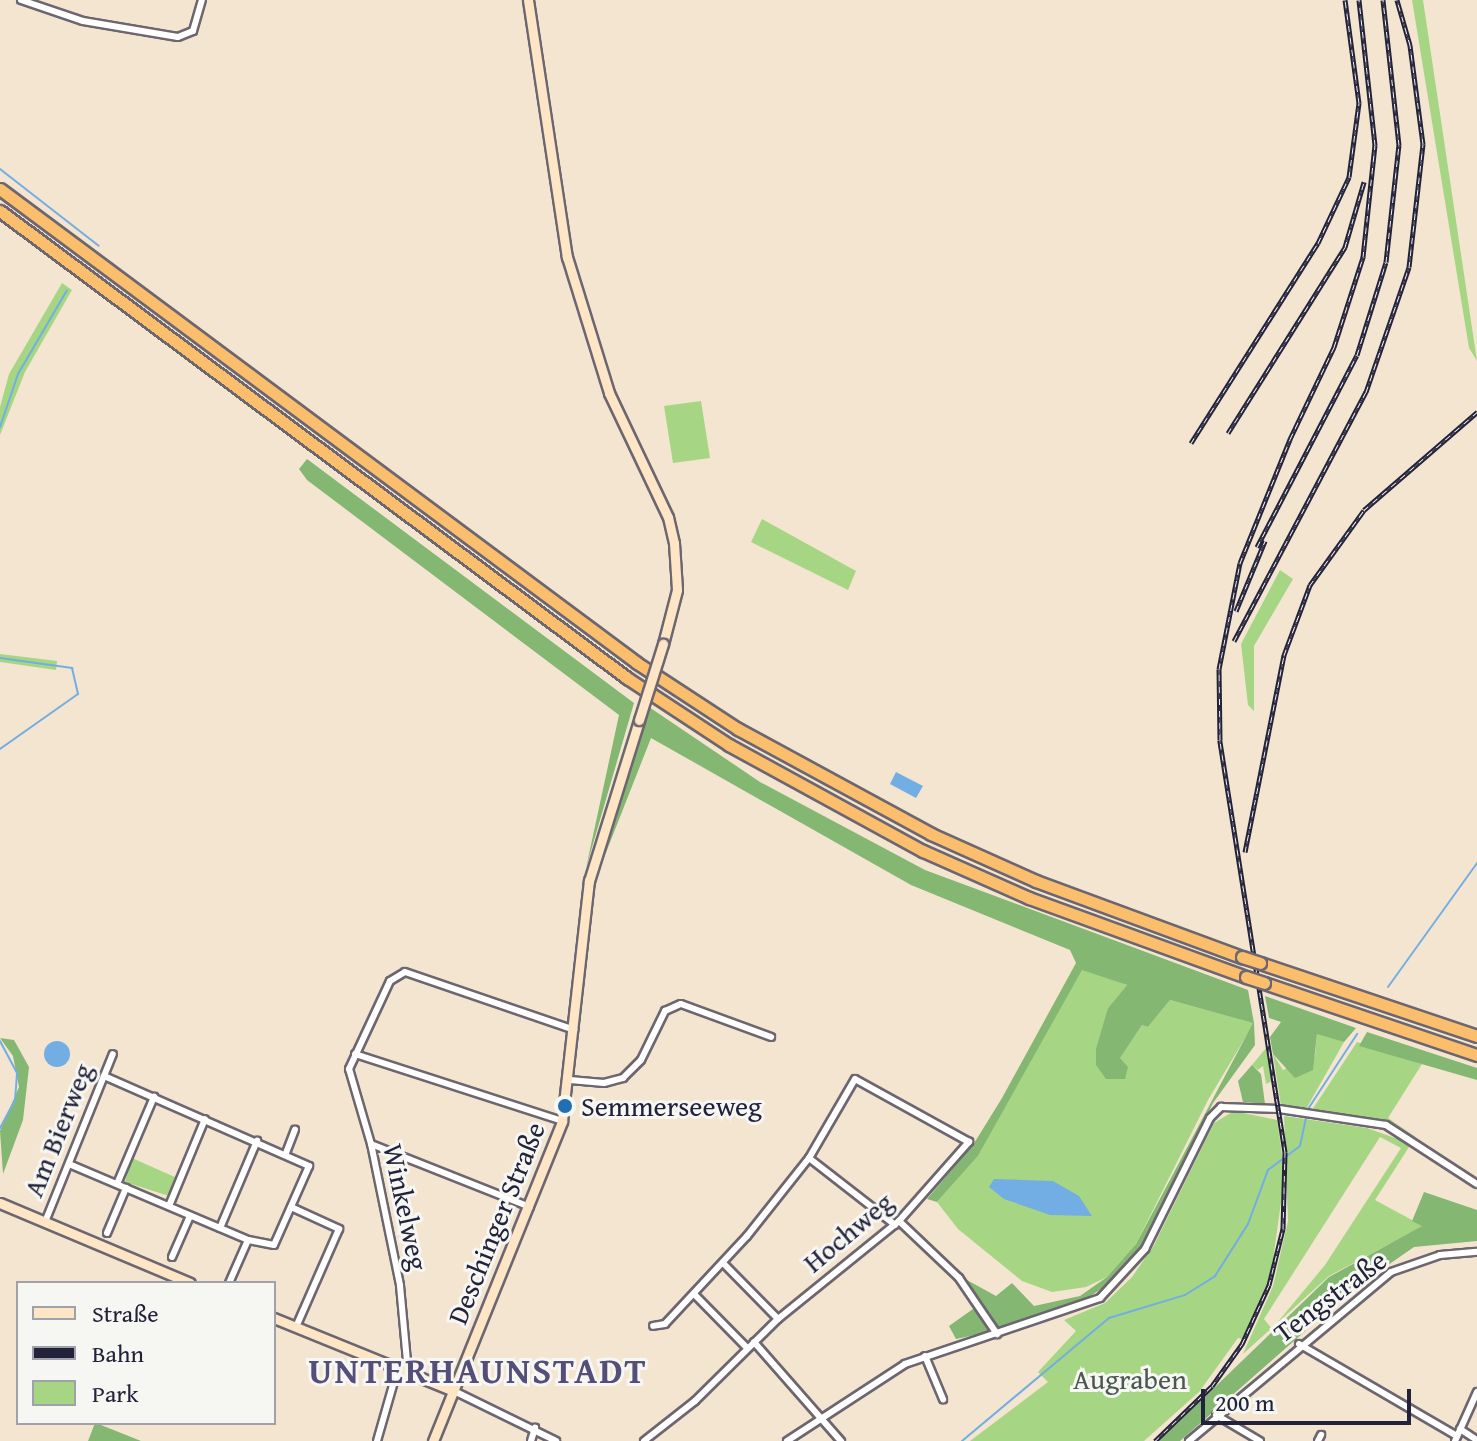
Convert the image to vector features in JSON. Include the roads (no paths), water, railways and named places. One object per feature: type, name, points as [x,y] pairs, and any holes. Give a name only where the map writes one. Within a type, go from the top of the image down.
[{"type":"highway","points":[[0,189],[637,663],[738,729],[931,834],[1036,881],[1242,957],[1477,1036]]},
{"type":"highway","points":[[0,211],[627,678],[729,745],[923,851],[1029,898],[1246,977],[1477,1055]]},
{"type":"street","points":[[21,0],[83,21],[178,37],[193,31],[202,0]]},
{"type":"street","name":"Deschinger Straße","points":[[433,1441],[451,1390],[530,1207],[562,1121],[570,1080],[589,881],[677,590],[674,543],[668,517],[609,393],[567,257],[528,0]]},
{"type":"street","points":[[562,1121],[355,1054],[390,981],[405,972],[574,1030]]},
{"type":"street","points":[[570,1080],[604,1083],[623,1078],[641,1060],[665,1011],[674,1006],[687,1006],[757,1036],[771,1037]]},
{"type":"street","name":"Am Bierweg","points":[[45,1222],[113,1054]]},
{"type":"street","name":"Winkelweg","points":[[355,1054],[349,1069],[371,1144],[407,1324],[403,1370],[377,1441]]},
{"type":"street","points":[[69,1164],[248,1240],[274,1245],[309,1166],[286,1153],[104,1076]]},
{"type":"street","name":"Hochweg","points":[[648,1440],[778,1319],[897,1223],[969,1142],[855,1079],[809,1158]]},
{"type":"street","points":[[117,1184],[154,1097]]},
{"type":"street","points":[[787,1441],[821,1417],[925,1356],[1080,1308],[1116,1284],[1154,1234],[1210,1118],[1229,1105],[1391,1127],[1477,1184]]},
{"type":"street","points":[[169,1206],[205,1119]]},
{"type":"street","points":[[286,1153],[295,1130]]},
{"type":"street","points":[[220,1228],[257,1141]]},
{"type":"street","points":[[371,1144],[530,1207]]},
{"type":"street","points":[[653,1326],[665,1324],[724,1264],[809,1158],[897,1223],[959,1278],[997,1334]]},
{"type":"street","points":[[107,1233],[126,1188]]},
{"type":"street","points":[[0,1203],[185,1281]]},
{"type":"street","points":[[291,1207],[339,1229],[296,1327]]},
{"type":"street","points":[[172,1257],[190,1216]]},
{"type":"street","points":[[230,1281],[248,1240]]},
{"type":"street","name":"Tengstraße","points":[[1189,1441],[1299,1344],[1391,1272],[1440,1255],[1477,1252]]},
{"type":"street","points":[[724,1264],[778,1319]]},
{"type":"street","points":[[694,1294],[747,1348]]},
{"type":"street","points":[[276,1319],[451,1390],[535,1428],[556,1441]]},
{"type":"street","points":[[754,1342],[841,1441]]},
{"type":"street","points":[[1299,1344],[1457,1435],[1477,1440]]},
{"type":"street","points":[[925,1356],[943,1399]]},
{"type":"street","points":[[1457,1435],[1477,1392]]},
{"type":"street","points":[[1216,1415],[1260,1441]]},
{"type":"street","points":[[531,1441],[535,1428]]},
{"type":"water","points":[[896,772],[923,786],[916,798],[890,784]]},
{"type":"water","points":[[57,1041],[66,1045],[70,1054],[66,1063],[57,1067],[48,1063],[44,1054],[48,1045]]},
{"type":"water","points":[[994,1179],[1053,1181],[1079,1196],[1092,1216],[1050,1215],[1004,1199],[989,1187]]},
{"type":"waterway","points":[[0,169],[99,246]]},
{"type":"waterway","points":[[0,427],[18,374],[67,290]]},
{"type":"waterway","points":[[0,658],[72,668],[78,694],[0,749]]},
{"type":"waterway","points":[[1388,987],[1477,863]]},
{"type":"waterway","points":[[962,1441],[1109,1318],[1185,1295],[1215,1276],[1248,1224],[1268,1170],[1300,1146],[1308,1109],[1357,1034]]},
{"type":"waterway","points":[[0,1041],[17,1073],[15,1100],[0,1128]]},
{"type":"railway","points":[[1191,443],[1318,243],[1349,177],[1359,103],[1345,0]]},
{"type":"railway","points":[[1155,1441],[1212,1386],[1242,1344],[1269,1285],[1283,1229],[1285,1152],[1220,740],[1219,669],[1240,563],[1290,439],[1334,347],[1363,257],[1375,145],[1359,0]]},
{"type":"railway","points":[[1257,547],[1357,355],[1386,262],[1399,145],[1383,0]]},
{"type":"railway","points":[[1234,641],[1366,392],[1409,267],[1423,144],[1410,45],[1397,0]]},
{"type":"railway","points":[[1228,433],[1345,247],[1364,182]]},
{"type":"railway","points":[[1245,852],[1284,655],[1310,585],[1364,510],[1477,412]]},
{"type":"railway","points":[[1236,611],[1265,541]]},
{"type":"place","name":"Semmerseeweg","points":[[565,1106]]},
{"type":"district","name":"UNTERHAUNSTADT","points":[[478,1370]]},
{"type":"park label","name":"Augraben","points":[[1130,1379]]}]
